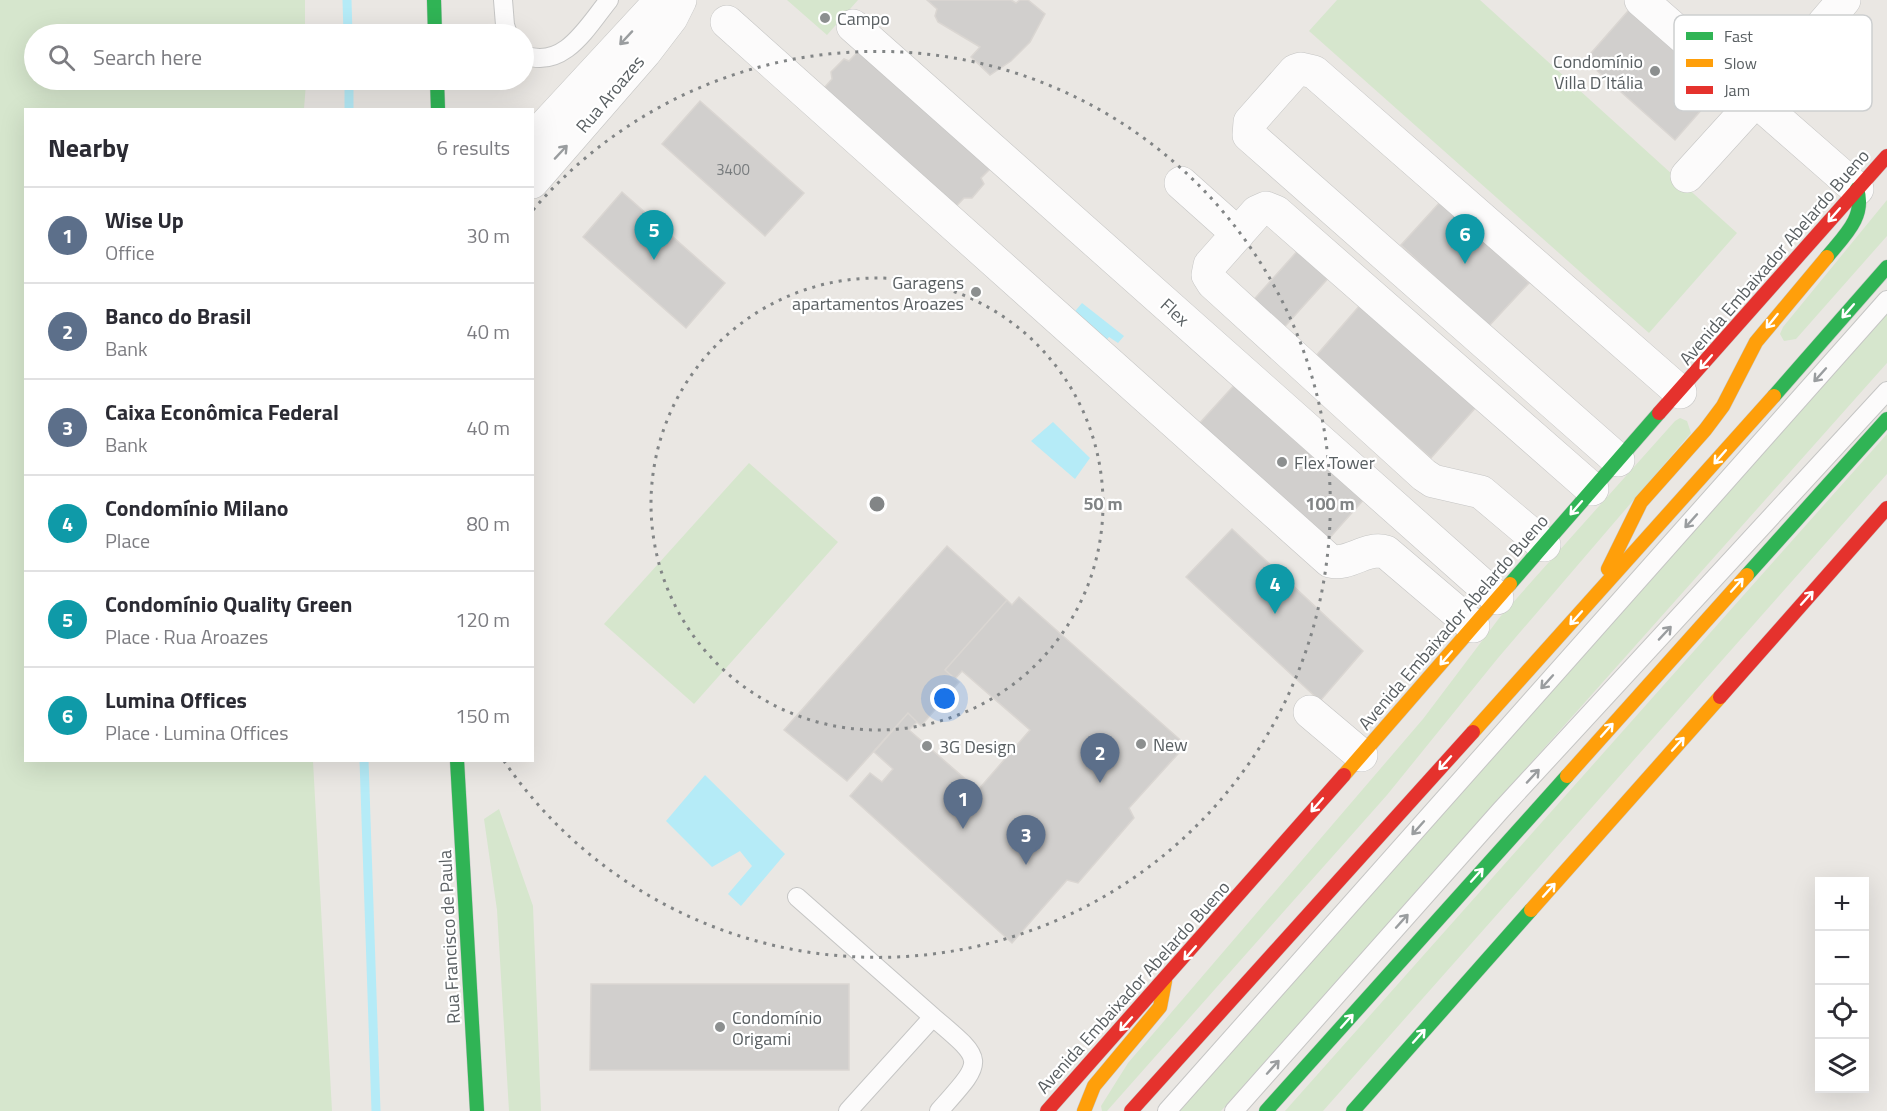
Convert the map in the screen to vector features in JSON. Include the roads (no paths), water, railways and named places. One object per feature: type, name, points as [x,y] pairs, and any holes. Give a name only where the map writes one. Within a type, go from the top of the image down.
[{"type":"main road","points":[[434,0],[435,24]]},
{"type":"main road","points":[[437,90],[438,108]]},
{"type":"main road","points":[[1596,597],[1641,502],[1705,430],[1723,406],[1756,342],[1854,224],[1872,173]]},
{"type":"main road","name":"Avenida Embaixador Abelardo Bueno","points":[[1047,1111],[1165,981],[1592,489],[1872,173]]},
{"type":"main road","points":[[1131,1111],[1596,597],[1887,267]]},
{"type":"main road","points":[[1266,1111],[1887,419]]},
{"type":"main road","points":[[1353,1111],[1887,508]]},
{"type":"main road","name":"Rua Francisco de Paula","points":[[457,762],[477,1111]]},
{"type":"main road","points":[[1084,1111],[1094,1086],[1160,1007],[1165,981]]},
{"type":"street","points":[[1641,0],[1674,25]]},
{"type":"street","points":[[1676,0],[1690,15]]},
{"type":"street","points":[[1831,15],[1844,0]]},
{"type":"street","name":"Rua Aroazes","points":[[534,138],[664,2],[671,18],[645,52],[534,180]]},
{"type":"street","points":[[727,22],[1330,561],[1338,563],[1378,550],[1386,552],[1473,626]]},
{"type":"street","name":"Flex","points":[[853,26],[1497,598]]},
{"type":"street","points":[[1618,460],[1249,135],[1250,122],[1295,71],[1301,69],[1314,72],[1680,392]]},
{"type":"street","points":[[1687,176],[1746,111]]},
{"type":"street","points":[[1789,111],[1872,173]]},
{"type":"street","points":[[1181,183],[1238,234]]},
{"type":"street","points":[[1544,545],[1481,492],[1441,484],[1424,475],[1214,283],[1209,275],[1209,266],[1257,212],[1266,208],[1276,212],[1592,489]]},
{"type":"street","points":[[1310,712],[1361,756]]},
{"type":"lane","points":[[503,0],[505,24]]},
{"type":"lane","points":[[534,58],[540,59],[559,56],[580,36],[609,0]]},
{"type":"lane","points":[[1167,1111],[1887,300]]},
{"type":"lane","points":[[1234,1111],[1501,810],[1887,392]]},
{"type":"lane","points":[[797,897],[962,1042],[974,1058],[974,1067],[969,1077],[939,1111]]},
{"type":"lane","points":[[848,1111],[933,1017]]},
{"type":"water","points":[[1082,303],[1124,336],[1118,343],[1109,337],[1102,345],[1071,316]]},
{"type":"water","points":[[1053,422],[1090,458],[1075,479],[1031,441]]},
{"type":"water","points":[[705,775],[785,854],[741,906],[728,894],[752,866],[740,851],[712,867],[666,821]]},
{"type":"waterway","points":[[347,0],[348,24]]},
{"type":"waterway","points":[[349,90],[349,108]]},
{"type":"waterway","points":[[364,762],[376,1111]]},
{"type":"place","name":"Campo","points":[[825,18]]},
{"type":"place","name":"Condomínio Villa D´Itália","points":[[1655,71]]},
{"type":"place","name":"Condomínio Quality Green","points":[[654,260]]},
{"type":"place","name":"Lumina Offices","points":[[1465,264]]},
{"type":"place","name":"Garagens apartamentos Aroazes","points":[[976,292]]},
{"type":"place","name":"Flex Tower","points":[[1282,462]]},
{"type":"place","name":"Condomínio Milano","points":[[1275,614]]},
{"type":"place","name":"New","points":[[1141,744]]},
{"type":"place","name":"3G Design","points":[[927,746]]},
{"type":"place","name":"Banco do Brasil","points":[[1100,783]]},
{"type":"place","name":"Wise Up","points":[[963,829]]},
{"type":"place","name":"Caixa Econômica Federal","points":[[1026,865]]},
{"type":"place","name":"Condomínio Origami","points":[[720,1027]]}]
